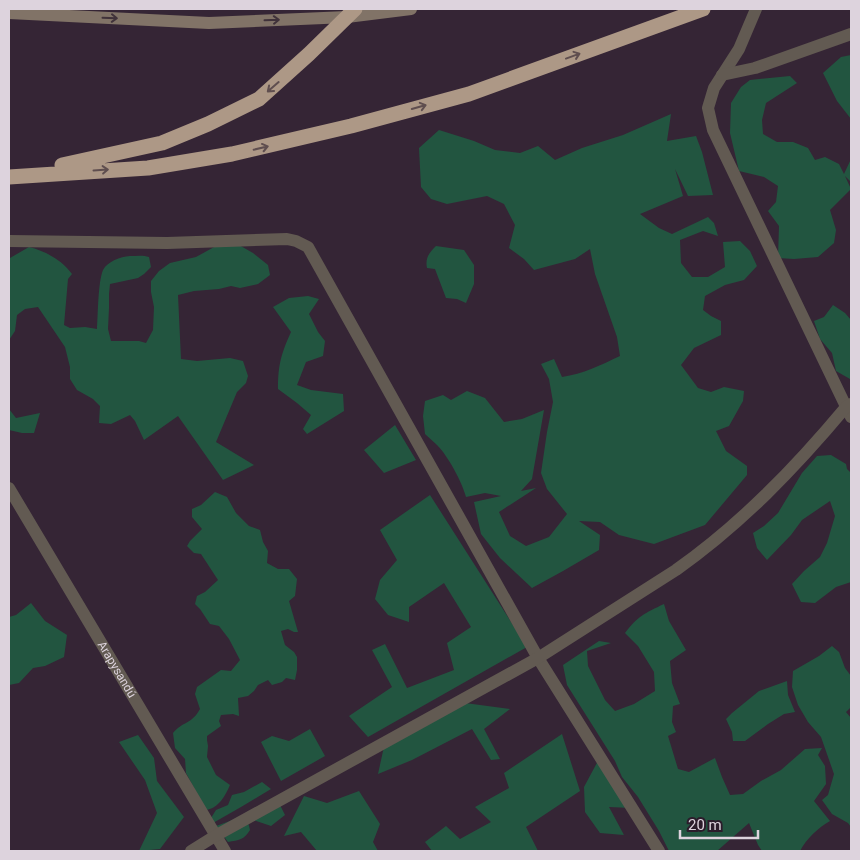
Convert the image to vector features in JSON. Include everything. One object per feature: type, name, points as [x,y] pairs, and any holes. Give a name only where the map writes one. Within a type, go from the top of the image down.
[{"type":"highway","points":[[13,176],[148,168],[232,154],[352,126],[469,94],[703,9]]},
{"type":"highway","points":[[13,176],[162,143],[208,124],[260,98],[351,13]]},
{"type":"street","points":[[9,13],[209,23],[411,9]]},
{"type":"street","points":[[191,851],[538,658],[676,570],[745,514],[850,410],[713,130],[708,108],[714,88],[739,49],[756,9]]},
{"type":"street","points":[[722,75],[755,68],[851,34]]},
{"type":"street","points":[[9,242],[167,243],[287,239],[308,247],[538,658],[660,851]]},
{"type":"street","name":"Arapysandú","points":[[9,488],[224,851]]},
{"type":"green space","points":[[851,55],[851,119],[837,101],[823,73],[841,57]]},
{"type":"green space","points":[[790,76],[797,83],[766,103],[762,120],[763,134],[777,142],[793,142],[808,148],[815,160],[825,157],[839,164],[844,174],[851,159],[851,182],[845,176],[851,189],[830,210],[836,230],[834,243],[818,257],[778,258],[779,226],[768,211],[776,202],[778,186],[764,177],[739,171],[730,133],[731,103],[741,87],[750,80]]},
{"type":"green space","points":[[671,114],[667,141],[696,136],[713,195],[688,196],[675,169],[683,196],[640,214],[659,228],[672,234],[708,217],[714,223],[718,236],[703,231],[680,240],[681,263],[692,277],[708,277],[725,267],[723,242],[740,241],[750,251],[757,266],[744,280],[725,285],[705,296],[703,310],[721,321],[721,335],[694,348],[681,365],[698,388],[711,392],[724,387],[744,391],[743,401],[729,426],[716,431],[726,451],[747,466],[747,475],[705,525],[654,544],[619,535],[600,522],[579,521],[600,535],[599,550],[532,588],[500,558],[481,534],[474,502],[501,496],[485,493],[466,497],[450,462],[437,445],[425,434],[423,416],[425,401],[443,395],[451,400],[467,391],[485,398],[504,422],[522,419],[544,410],[532,479],[521,491],[536,488],[499,512],[510,536],[526,546],[549,537],[567,514],[547,489],[541,473],[553,402],[549,379],[541,364],[554,359],[562,377],[585,371],[620,356],[617,337],[595,274],[590,249],[575,259],[534,270],[524,259],[509,248],[515,225],[504,204],[487,196],[447,204],[431,199],[421,187],[419,148],[439,130],[495,150],[520,153],[538,146],[555,160],[582,148],[623,135]]},
{"type":"green space","points":[[232,241],[253,253],[268,265],[270,275],[258,284],[240,288],[231,286],[178,295],[181,359],[197,361],[230,358],[243,361],[248,376],[246,383],[237,392],[216,442],[254,465],[223,480],[178,416],[144,440],[130,415],[111,424],[99,423],[100,406],[93,399],[77,390],[70,379],[70,367],[65,347],[38,307],[25,309],[17,315],[15,331],[9,340],[9,261],[10,258],[29,247],[53,257],[72,274],[68,279],[64,325],[70,328],[85,327],[97,329],[100,282],[103,270],[108,264],[126,257],[149,257],[151,267],[144,274],[138,278],[110,284],[109,294],[108,329],[111,341],[139,341],[146,343],[153,330],[154,307],[151,281],[159,271],[170,263],[196,257],[216,246]]},
{"type":"green space","points":[[436,246],[464,250],[474,265],[474,284],[466,303],[457,299],[446,298],[435,269],[427,268],[428,256]]},
{"type":"green space","points":[[308,296],[319,299],[309,314],[325,341],[323,356],[306,362],[297,385],[311,390],[343,394],[344,411],[307,434],[303,429],[311,415],[278,389],[281,360],[291,332],[273,307],[289,298]]},
{"type":"green space","points":[[833,305],[845,313],[851,320],[850,379],[836,371],[832,353],[820,339],[814,321],[824,317]]},
{"type":"green space","points":[[9,409],[16,418],[40,413],[34,433],[9,430]]},
{"type":"green space","points":[[395,425],[416,460],[384,473],[364,450]]},
{"type":"green space","points":[[831,455],[846,464],[847,469],[851,473],[851,582],[836,587],[815,603],[801,602],[792,584],[820,557],[827,543],[835,516],[830,501],[802,520],[791,535],[767,560],[757,548],[753,533],[778,513],[802,473],[817,456]]},
{"type":"green space","points":[[215,492],[227,497],[236,513],[249,526],[260,530],[268,551],[267,563],[278,569],[289,569],[297,579],[295,596],[289,601],[298,632],[288,629],[281,631],[285,645],[297,657],[297,670],[295,680],[286,678],[282,682],[272,685],[268,680],[258,685],[248,696],[238,698],[239,716],[233,714],[221,715],[219,721],[221,726],[207,736],[207,757],[216,775],[230,785],[218,804],[206,810],[186,773],[185,759],[175,748],[173,733],[193,718],[200,709],[195,694],[197,687],[221,670],[231,671],[240,660],[229,639],[219,626],[210,624],[195,604],[197,596],[205,592],[218,580],[201,554],[194,553],[187,546],[202,529],[192,517],[192,509],[201,505]]},
{"type":"green space","points":[[430,495],[527,647],[368,737],[349,716],[392,687],[372,650],[385,644],[407,688],[454,670],[447,643],[471,627],[444,583],[409,607],[409,622],[388,615],[375,599],[380,580],[397,560],[380,530]]},
{"type":"green space","points":[[31,603],[45,621],[67,635],[64,657],[45,666],[33,668],[19,683],[9,685],[9,617],[16,615]]},
{"type":"green space","points":[[664,604],[669,621],[686,650],[670,661],[672,683],[680,704],[673,706],[672,722],[676,732],[668,736],[678,769],[689,772],[715,758],[730,795],[743,794],[781,770],[805,749],[822,748],[818,755],[825,766],[826,784],[814,801],[830,821],[813,834],[800,851],[762,851],[749,823],[717,851],[669,851],[659,831],[638,797],[622,777],[615,761],[567,685],[563,665],[599,641],[611,643],[587,651],[588,666],[605,700],[615,711],[634,704],[655,691],[654,672],[638,646],[625,633],[642,616]]},
{"type":"green space","points":[[832,646],[839,652],[845,668],[851,676],[851,707],[846,712],[851,718],[851,827],[848,823],[832,814],[822,800],[828,795],[834,774],[821,737],[808,722],[798,705],[792,687],[793,671]]},
{"type":"green space","points":[[787,681],[788,695],[795,712],[784,714],[745,741],[733,741],[732,732],[726,719],[759,691]]},
{"type":"green space","points":[[465,703],[510,709],[484,729],[500,759],[491,760],[472,729],[412,760],[378,774],[385,742]]},
{"type":"green space","points":[[310,729],[325,756],[281,781],[261,742],[272,736],[289,741]]},
{"type":"green space","points":[[562,734],[580,791],[526,827],[538,851],[432,851],[425,842],[446,826],[460,839],[491,822],[475,807],[509,788],[504,773]]},
{"type":"green space","points":[[138,735],[154,758],[157,781],[184,817],[160,849],[139,851],[157,813],[145,780],[119,742]]},
{"type":"green space","points":[[599,759],[632,808],[609,807],[624,835],[600,833],[585,812],[584,787]]},
{"type":"green space","points":[[262,782],[271,789],[213,823],[211,818],[216,810],[228,805],[232,795],[244,792]]},
{"type":"green space","points":[[359,791],[380,824],[373,842],[378,851],[317,851],[301,832],[284,836],[304,796],[327,803]]},
{"type":"green space","points":[[277,799],[285,815],[271,826],[253,820],[248,822],[250,830],[246,836],[228,842],[216,826],[230,821]]}]
